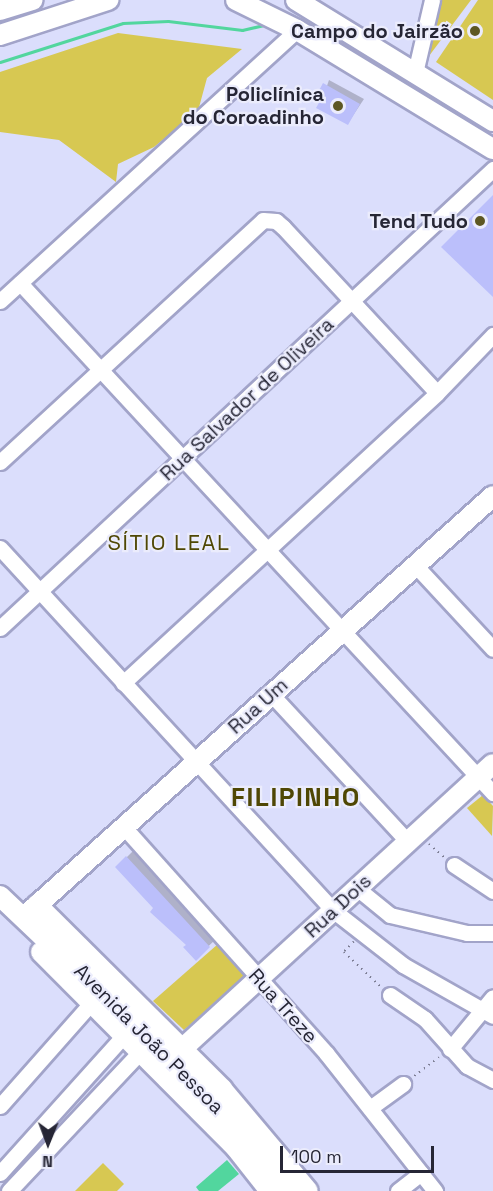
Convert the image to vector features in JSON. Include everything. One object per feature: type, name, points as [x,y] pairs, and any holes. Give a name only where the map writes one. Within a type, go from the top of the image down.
[{"type":"main road","points":[[0,10],[33,0]]},
{"type":"main road","points":[[0,35],[108,0]]},
{"type":"main road","points":[[236,0],[297,30],[493,149]]},
{"type":"main road","points":[[296,0],[493,122]]},
{"type":"main road","points":[[327,0],[335,25]]},
{"type":"main road","points":[[328,49],[352,53],[400,82],[410,81],[415,73]]},
{"type":"main road","points":[[440,117],[444,108],[452,107],[493,122]]},
{"type":"main road","name":"Rua Um","points":[[31,911],[493,497]]},
{"type":"main road","name":"Rua Dois","points":[[183,1048],[486,771]]},
{"type":"main road","name":"Avenida João Pessoa","points":[[0,896],[31,911],[250,1141],[288,1191]]},
{"type":"main road","points":[[31,911],[183,1048],[308,1191]]},
{"type":"main road","name":"Avenida João Pessoa","points":[[0,913],[92,1002],[236,1148],[270,1191]]},
{"type":"street","points":[[415,73],[432,0]]},
{"type":"street","points":[[0,301],[297,30]]},
{"type":"street","name":"Rua Salvador de Oliveira","points":[[0,628],[353,302],[493,169]]},
{"type":"street","points":[[0,462],[257,225],[269,219],[283,227],[437,393]]},
{"type":"street","points":[[20,283],[344,630],[486,771],[493,793]]},
{"type":"street","points":[[123,683],[437,393],[493,335]]},
{"type":"street","points":[[0,548],[334,910],[403,965],[488,1013]]},
{"type":"street","points":[[416,566],[493,650]]},
{"type":"street","points":[[272,694],[413,838]]},
{"type":"street","name":"Rua Treze","points":[[124,827],[370,1108],[435,1191]]},
{"type":"street","points":[[454,865],[493,891]]},
{"type":"street","points":[[358,889],[390,915],[467,933],[493,933]]},
{"type":"street","points":[[390,995],[425,1019],[467,1065],[493,1080]]},
{"type":"street","points":[[450,1049],[488,1013],[493,997]]},
{"type":"street","points":[[0,1106],[92,1002]]},
{"type":"street","points":[[0,1173],[124,1034]]},
{"type":"street","points":[[9,1191],[141,1051]]},
{"type":"street","points":[[370,1108],[403,1084]]},
{"type":"street","points":[[398,1191],[421,1173]]},
{"type":"path","points":[[413,838],[454,865]]},
{"type":"path","points":[[362,934],[344,952],[390,995]]},
{"type":"path","points":[[403,1084],[450,1049]]},
{"type":"shaded area","points":[[440,0],[471,0],[429,56]]},
{"type":"shaded area","name":"Campo do Jairzão","points":[[478,0],[493,0],[493,100],[436,62]]},
{"type":"shaded area","points":[[118,33],[242,49],[207,78],[198,111],[154,147],[118,164],[116,182],[59,140],[0,132],[0,72]]},
{"type":"shaded area","points":[[483,795],[493,806],[492,836],[467,808]]},
{"type":"shaded area","points":[[218,944],[243,969],[243,981],[184,1030],[153,1001]]},
{"type":"shaded area","points":[[227,1160],[239,1174],[218,1191],[199,1191],[196,1187]]},
{"type":"shaded area","points":[[103,1163],[124,1184],[117,1191],[75,1191]]},
{"type":"building","name":"Policlínica do Coroadinho","points":[[323,83],[360,104],[348,125],[316,108],[320,101],[315,98]]},
{"type":"building","name":"Tend Tudo","points":[[493,195],[493,297],[441,247]]},
{"type":"building","points":[[126,856],[210,947],[196,961],[183,947],[186,945],[150,912],[153,908],[115,867]]},
{"type":"waterway","points":[[0,62],[123,23],[168,21],[242,30],[269,24]]},
{"type":"place","name":"Campo do Jairzão","points":[[475,31]]},
{"type":"place","name":"Policlínica do Coroadinho","points":[[338,106]]},
{"type":"place","name":"Tend Tudo","points":[[480,221]]},
{"type":"district","name":"SÍTIO LEAL","points":[[169,543]]},
{"type":"district","name":"FILIPINHO","points":[[296,798]]}]
